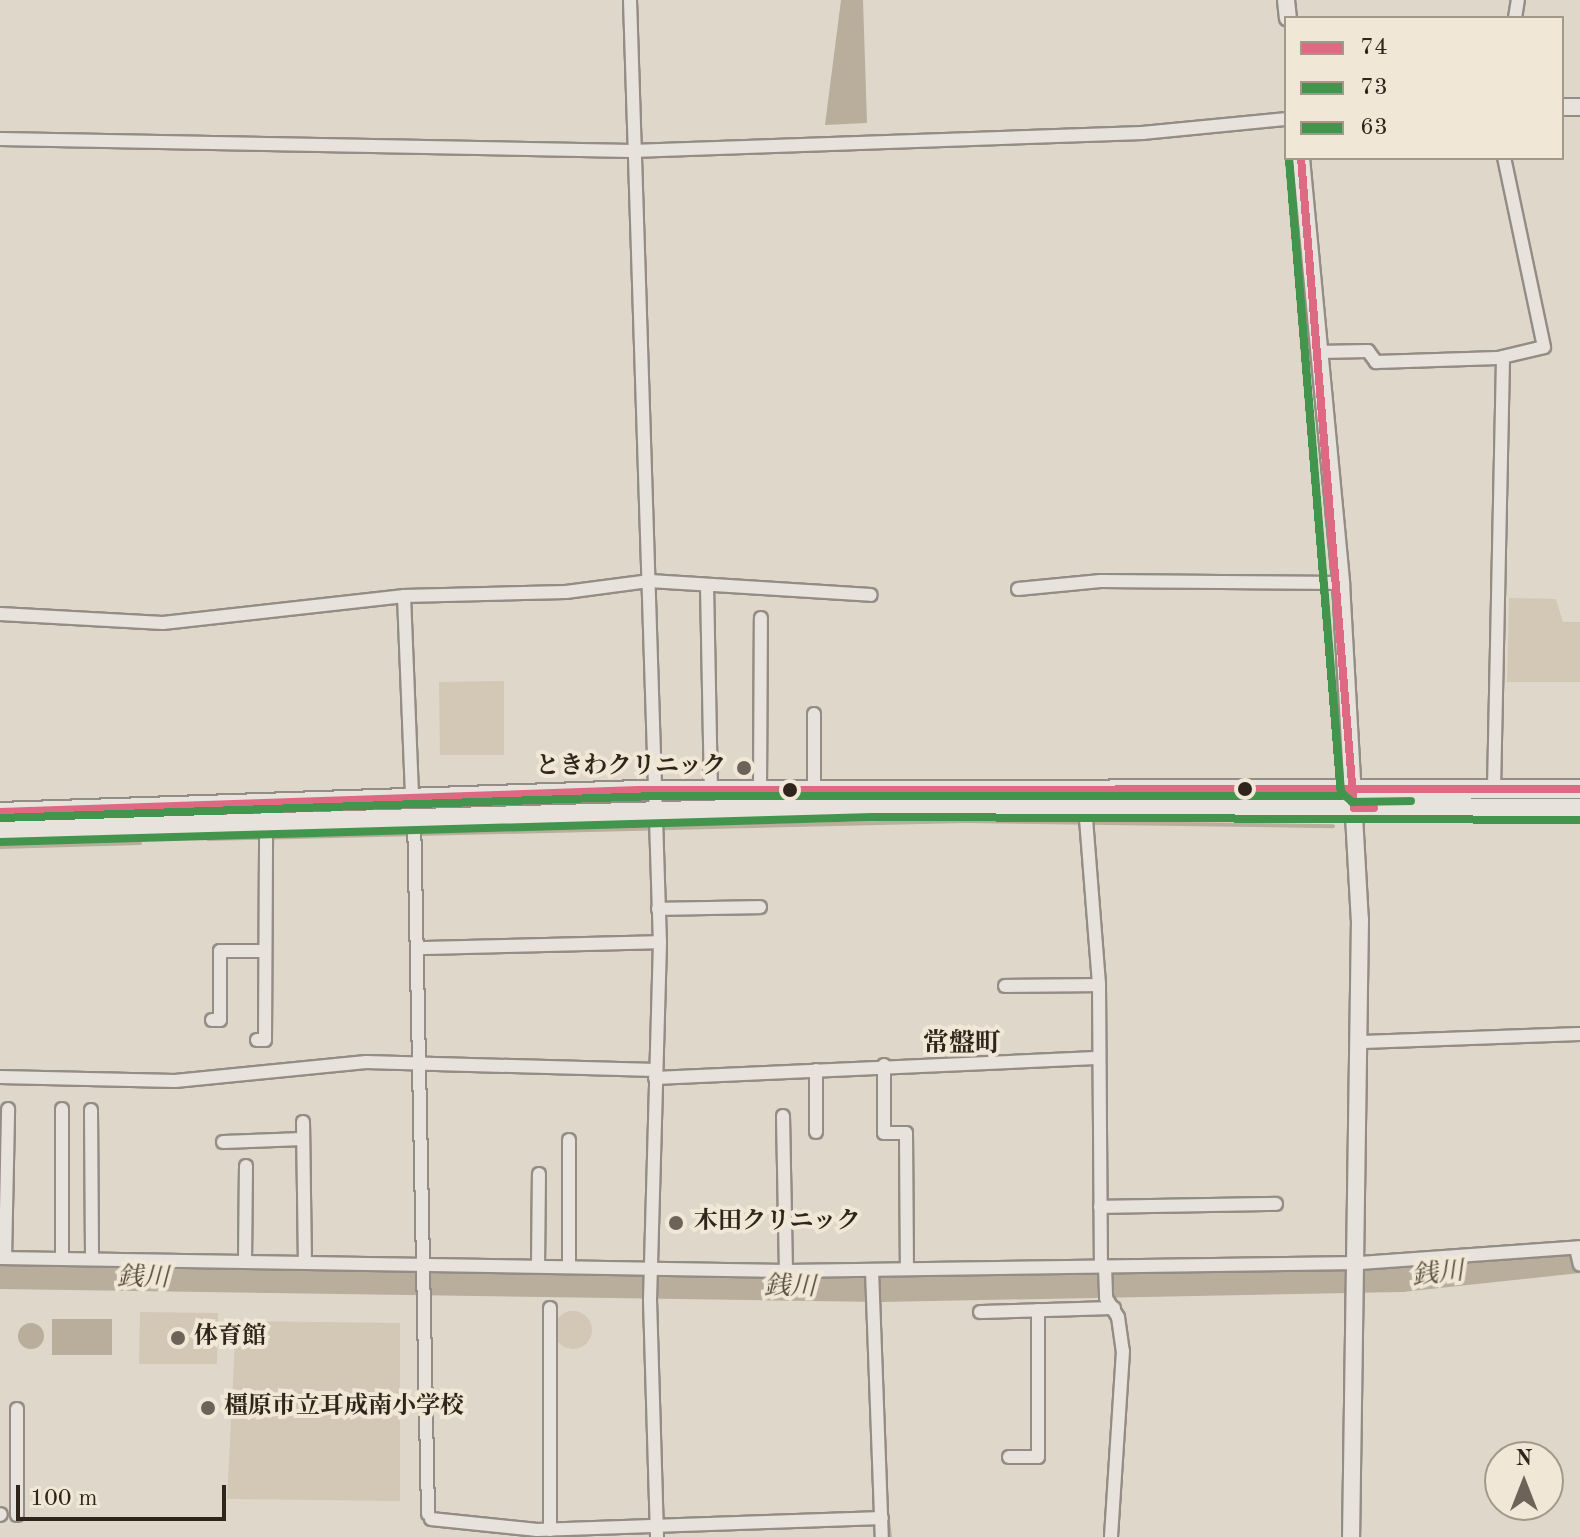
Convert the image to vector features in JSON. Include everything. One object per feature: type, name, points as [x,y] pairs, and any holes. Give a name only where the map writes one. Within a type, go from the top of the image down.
[{"type":"main road","points":[[0,812],[414,819],[655,812],[1085,818],[1494,789],[1580,789]]},
{"type":"main road","points":[[655,812],[711,790],[1353,799],[1580,808]]},
{"type":"main road","points":[[0,830],[266,832],[414,819]]},
{"type":"street","points":[[630,0],[632,151],[650,581],[660,942],[650,1300],[656,1530]]},
{"type":"street","points":[[0,139],[632,151],[1143,133],[1284,119]]},
{"type":"street","points":[[1301,160],[1341,583],[1362,1042],[1359,1292],[1351,1537]]},
{"type":"street","points":[[1318,352],[1368,351],[1376,362],[1503,357],[1544,347],[1504,160]]},
{"type":"street","points":[[1494,789],[1503,357]]},
{"type":"street","points":[[0,614],[163,623],[404,596],[566,592],[650,581],[871,595]]},
{"type":"street","points":[[1018,589],[1101,581],[1341,583]]},
{"type":"street","points":[[707,585],[711,790]]},
{"type":"street","points":[[404,596],[421,948],[423,1294],[429,1516],[472,1532],[656,1530],[882,1518]]},
{"type":"street","points":[[760,790],[761,618]]},
{"type":"street","points":[[814,714],[814,790]]},
{"type":"street","points":[[1085,818],[1099,985],[1096,1058],[1105,1293],[1114,1308],[1123,1351],[1111,1537]]},
{"type":"street","points":[[257,1040],[265,1040],[266,832]]},
{"type":"street","points":[[658,909],[760,907]]},
{"type":"street","points":[[421,948],[660,942]]},
{"type":"street","points":[[212,1020],[220,1020],[220,951],[265,951]]},
{"type":"street","points":[[1005,986],[1099,985]]},
{"type":"street","points":[[1362,1042],[1580,1034]]},
{"type":"street","points":[[0,1077],[175,1081],[315,1065],[655,1074],[1096,1058]]},
{"type":"street","points":[[884,1065],[884,1133],[906,1133],[907,1269]]},
{"type":"street","points":[[816,1070],[816,1132]]},
{"type":"street","points":[[8,1109],[3,1258],[305,1262],[424,1268],[538,1266],[651,1274],[786,1271],[872,1274],[907,1269],[1358,1265],[1579,1253]]},
{"type":"street","points":[[62,1109],[62,1259]]},
{"type":"street","points":[[91,1110],[92,1259]]},
{"type":"street","points":[[783,1116],[786,1271]]},
{"type":"street","points":[[303,1122],[305,1262]]},
{"type":"street","points":[[223,1142],[303,1139]]},
{"type":"street","points":[[569,1140],[569,1267]]},
{"type":"street","points":[[245,1261],[246,1166]]},
{"type":"street","points":[[538,1266],[539,1174]]},
{"type":"street","points":[[1100,1207],[1276,1204]]},
{"type":"street","points":[[872,1274],[882,1537]]},
{"type":"street","points":[[541,1532],[550,1308]]},
{"type":"street","points":[[980,1312],[1114,1308]]},
{"type":"street","points":[[1009,1457],[1038,1457],[1038,1310]]},
{"type":"street","points":[[17,1409],[17,1515]]},
{"type":"shaded area","points":[[841,0],[863,0],[867,123],[825,125]]},
{"type":"shaded area","points":[[1509,598],[1556,599],[1563,622],[1580,622],[1580,682],[1507,682]]},
{"type":"shaded area","points":[[504,681],[504,755],[440,755],[439,682]]},
{"type":"shaded area","points":[[573,1311],[586,1317],[592,1330],[586,1343],[573,1349],[560,1343],[554,1330],[560,1317]]},
{"type":"shaded area","name":"体育館","points":[[140,1312],[218,1313],[217,1364],[139,1364]]},
{"type":"shaded area","points":[[52,1319],[112,1319],[112,1355],[52,1355]]},
{"type":"shaded area","points":[[236,1321],[400,1323],[400,1501],[227,1499]]},
{"type":"shaded area","points":[[31,1323],[41,1326],[44,1336],[41,1346],[31,1349],[21,1346],[18,1336],[21,1326]]},
{"type":"waterway","points":[[208,839],[965,821],[1333,826]]},
{"type":"waterway","points":[[0,847],[140,843]]},
{"type":"waterway","name":"銭川","points":[[0,1276],[880,1289],[1401,1279],[1580,1260]]},
{"type":"waterway","points":[[885,1497],[890,1537]]},
{"type":"transit line","name":"73","points":[[1289,160],[1341,792],[1352,802],[1411,801]]},
{"type":"transit line","name":"63","points":[[0,818],[655,796],[1341,796],[1289,160]]},
{"type":"transit line","name":"74","points":[[1301,160],[1354,808],[1374,808]]},
{"type":"transit line","name":"74","points":[[0,812],[638,790],[1580,789]]},
{"type":"transit line","name":"73","points":[[0,842],[873,817],[1580,820]]},
{"type":"place","name":"ときわクリニック","points":[[744,768]]},
{"type":"place","name":"木田クリニック","points":[[676,1223]]},
{"type":"place","name":"体育館","points":[[178,1338]]},
{"type":"place","name":"橿原市立耳成南小学校","points":[[208,1408]]},
{"type":"district","name":"常盤町","points":[[962,1045]]}]
